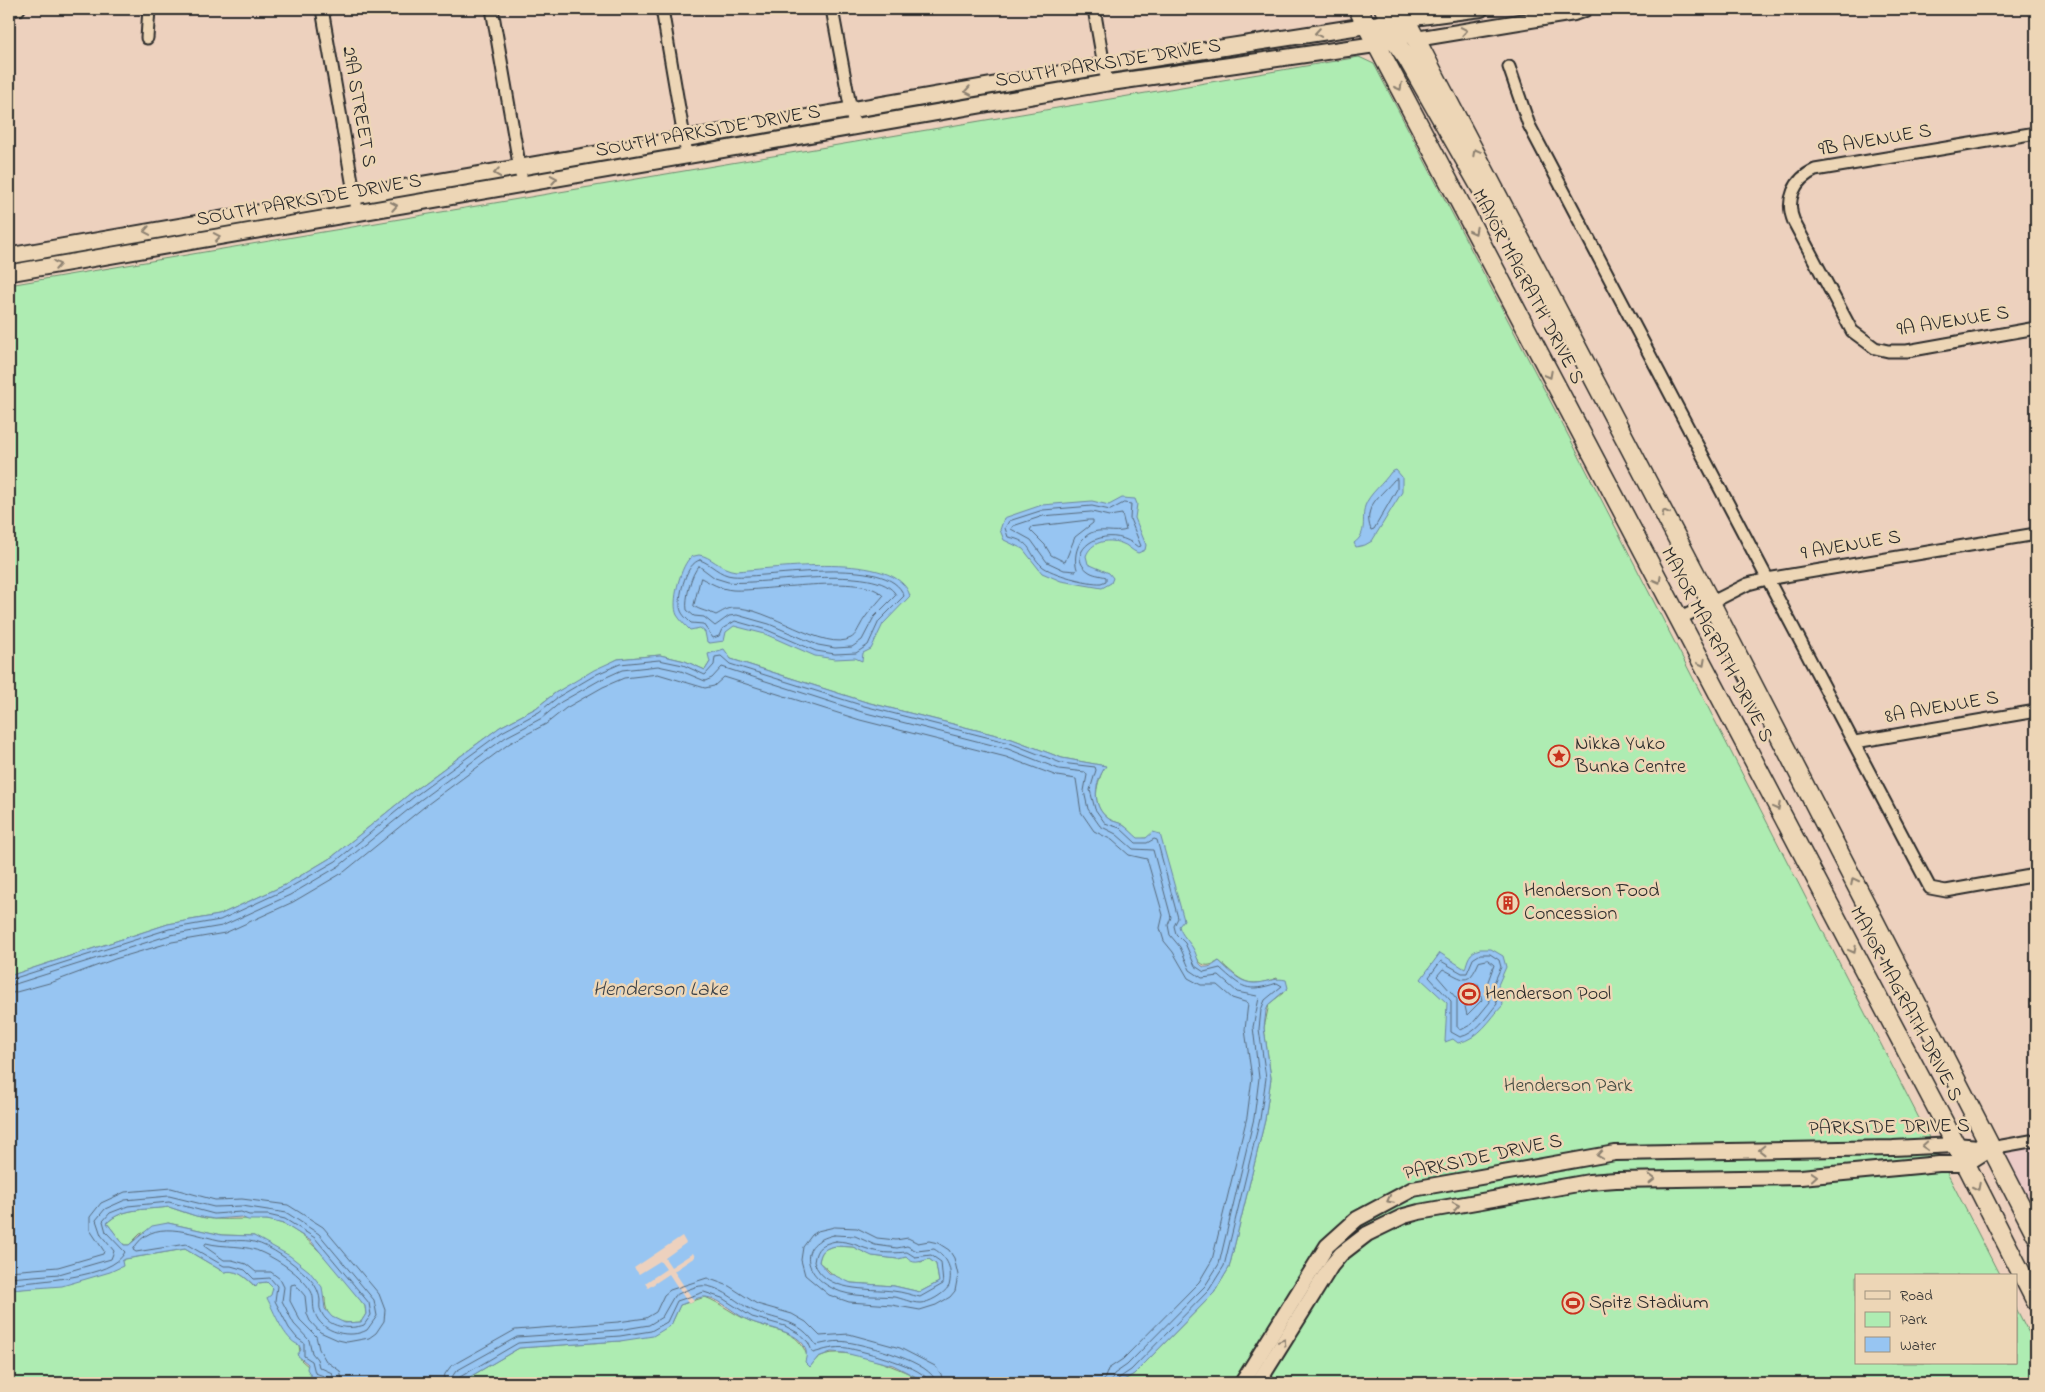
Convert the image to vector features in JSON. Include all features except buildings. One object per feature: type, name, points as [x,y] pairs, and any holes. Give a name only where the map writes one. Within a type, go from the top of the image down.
[{"type":"main road","name":"MAYOR MAGRATH DRIVE S","points":[[1358,9],[1966,1164],[2036,1302]]},
{"type":"main road","name":"SOUTH PARKSIDE DRIVE S","points":[[9,273],[687,155],[1104,66],[1366,25],[1396,15]]},
{"type":"main road","name":"MAYOR MAGRATH DRIVE S","points":[[1396,15],[1416,38],[1712,603],[2036,1235]]},
{"type":"main road","points":[[1366,25],[1395,41],[1499,222],[1532,260]]},
{"type":"main road","name":"SOUTH PARKSIDE DRIVE S","points":[[9,256],[355,195],[520,169],[684,139],[852,119],[1416,38]]},
{"type":"street","points":[[9,10],[19,9]]},
{"type":"street","points":[[147,38],[149,9]]},
{"type":"street","name":"29A STREET S","points":[[322,9],[358,212]]},
{"type":"street","points":[[492,9],[523,184]]},
{"type":"street","points":[[662,9],[687,155]]},
{"type":"street","points":[[832,9],[852,119]]},
{"type":"street","points":[[1094,9],[1107,83]]},
{"type":"street","points":[[1396,15],[1481,9]]},
{"type":"street","points":[[1416,38],[1574,13],[1584,9]]},
{"type":"street","points":[[1509,67],[1529,125],[1767,579],[1855,742],[1930,888],[1946,891],[2036,875]]},
{"type":"street","name":"9B AVENUE S","points":[[1824,278],[1790,212],[1792,192],[1806,174],[1815,170],[2036,133]]},
{"type":"street","name":"9A AVENUE S","points":[[1824,278],[1852,331],[1869,345],[1888,351],[1907,351],[2036,328]]},
{"type":"street","name":"9 AVENUE S","points":[[1679,620],[1748,584],[1767,579],[2036,534]]},
{"type":"street","name":"8A AVENUE S","points":[[1855,742],[2036,711]]},
{"type":"street","points":[[1991,1148],[2036,1140]]},
{"type":"street","name":"PARKSIDE DRIVE S","points":[[1242,1383],[1327,1246],[1357,1220],[1413,1189],[1615,1153],[1893,1148],[1955,1145],[1991,1148]]},
{"type":"street","name":"PARKSIDE DRIVE S","points":[[1258,1383],[1313,1292],[1341,1254],[1367,1234],[1404,1216],[1570,1186],[1616,1180],[1801,1177],[1939,1164],[1966,1164],[1991,1148]]},
{"type":"shaded area","points":[[2036,1140],[2036,1235],[1991,1148]]},
{"type":"green space","name":"Henderson Park","points":[[1359,57],[1374,64],[1579,456],[1999,1274],[1855,1274],[1855,1364],[2018,1364],[2018,1312],[2036,1347],[2036,1383],[1119,1383],[1134,1374],[1214,1293],[1229,1268],[1265,1120],[1271,1078],[1264,1028],[1269,1004],[1283,993],[1277,978],[1251,983],[1233,974],[1219,961],[1211,965],[1201,963],[1186,938],[1180,932],[1146,838],[1138,839],[1123,825],[1109,819],[1099,807],[1096,793],[1097,786],[1105,766],[1062,758],[1012,739],[866,702],[731,659],[710,662],[705,670],[685,661],[660,655],[618,659],[555,693],[536,708],[500,727],[412,792],[332,857],[285,885],[219,915],[168,924],[9,976],[9,285]]},
{"type":"green space","points":[[169,1207],[208,1218],[254,1219],[281,1223],[309,1241],[322,1254],[365,1306],[366,1314],[361,1322],[341,1322],[331,1317],[325,1298],[254,1236],[222,1235],[168,1223],[140,1234],[129,1245],[124,1245],[107,1223],[120,1214],[136,1210]]},
{"type":"green space","points":[[836,1246],[853,1247],[873,1256],[898,1259],[906,1257],[921,1262],[929,1259],[936,1264],[939,1282],[920,1292],[894,1286],[851,1283],[838,1279],[819,1262],[824,1250]]},
{"type":"green space","points":[[185,1249],[224,1272],[238,1273],[255,1287],[258,1283],[267,1282],[273,1288],[272,1295],[268,1298],[299,1345],[301,1360],[327,1383],[9,1383],[9,1290],[62,1285],[125,1259]]},
{"type":"green space","points":[[705,1297],[744,1318],[796,1338],[802,1345],[810,1367],[821,1356],[832,1353],[845,1353],[875,1360],[928,1383],[454,1383],[461,1382],[519,1348],[620,1341],[671,1325],[680,1305]]},
{"type":"water","points":[[1396,470],[1402,477],[1402,492],[1372,541],[1356,547],[1354,543],[1363,531],[1364,511],[1367,502],[1391,472]]},
{"type":"water","points":[[1122,498],[1135,499],[1137,504],[1135,518],[1146,545],[1145,550],[1138,553],[1123,544],[1110,541],[1100,542],[1092,547],[1086,556],[1088,564],[1109,573],[1113,578],[1111,583],[1102,588],[1061,581],[1042,573],[1023,549],[1004,540],[1000,530],[1004,518],[1042,505],[1092,501],[1109,505]]},
{"type":"water","points":[[699,555],[725,568],[736,571],[803,566],[859,567],[883,572],[901,582],[910,596],[883,624],[871,649],[863,653],[862,661],[855,658],[835,659],[815,656],[765,634],[734,626],[726,632],[724,641],[710,643],[707,642],[705,632],[700,628],[690,630],[678,617],[675,610],[677,586],[682,570],[690,558]]},
{"type":"water","name":"Henderson Lake","points":[[724,649],[731,659],[866,702],[1012,739],[1062,758],[1106,766],[1097,786],[1096,793],[1099,807],[1109,819],[1123,825],[1138,838],[1146,838],[1153,832],[1160,834],[1184,920],[1179,926],[1194,950],[1200,964],[1208,967],[1219,961],[1239,978],[1250,983],[1277,979],[1286,980],[1288,988],[1269,1004],[1266,1011],[1264,1028],[1271,1078],[1265,1120],[1229,1268],[1214,1293],[1134,1374],[1119,1383],[928,1383],[893,1365],[845,1353],[831,1352],[818,1357],[810,1367],[805,1362],[806,1352],[803,1344],[797,1338],[788,1333],[750,1321],[718,1301],[703,1297],[680,1305],[671,1325],[653,1336],[620,1341],[519,1348],[461,1382],[327,1383],[321,1379],[313,1379],[307,1369],[308,1364],[297,1355],[301,1350],[299,1345],[284,1331],[267,1298],[271,1295],[273,1288],[267,1282],[258,1283],[256,1287],[242,1275],[229,1271],[224,1272],[185,1249],[125,1259],[122,1261],[123,1266],[110,1272],[62,1286],[9,1290],[9,976],[168,924],[219,915],[285,885],[332,857],[412,792],[500,727],[536,708],[555,693],[594,670],[618,659],[660,655],[685,661],[705,670],[710,662],[708,654]],"holes":[[[169,1207],[196,1216],[214,1219],[241,1217],[248,1220],[267,1220],[284,1224],[311,1241],[365,1306],[366,1314],[361,1322],[345,1323],[332,1317],[325,1309],[322,1287],[309,1271],[290,1256],[254,1236],[222,1235],[168,1223],[152,1226],[129,1245],[124,1245],[107,1223],[120,1214],[136,1210]],[[836,1246],[853,1247],[872,1256],[898,1259],[906,1257],[914,1262],[929,1259],[936,1264],[939,1282],[920,1292],[894,1286],[851,1283],[829,1273],[819,1262],[824,1250]]]},
{"type":"water","name":"Henderson Pool","points":[[1480,949],[1491,949],[1503,956],[1506,967],[1498,985],[1503,1005],[1484,1028],[1466,1041],[1458,1043],[1453,1039],[1445,1042],[1447,1003],[1421,979],[1440,953],[1465,969],[1471,954]]},
{"type":"pier","points":[[682,1236],[686,1243],[665,1258],[671,1267],[693,1253],[695,1257],[674,1271],[694,1301],[688,1303],[669,1274],[648,1288],[645,1283],[666,1269],[660,1261],[639,1274],[634,1268]]},
{"type":"place","name":"Nikka Yuko Bunka Centre","points":[[1559,756]]},
{"type":"place","name":"Henderson Food Concession","points":[[1508,903]]},
{"type":"place","name":"Henderson Pool","points":[[1469,994]]},
{"type":"place","name":"Spitz Stadium","points":[[1573,1303]]}]
